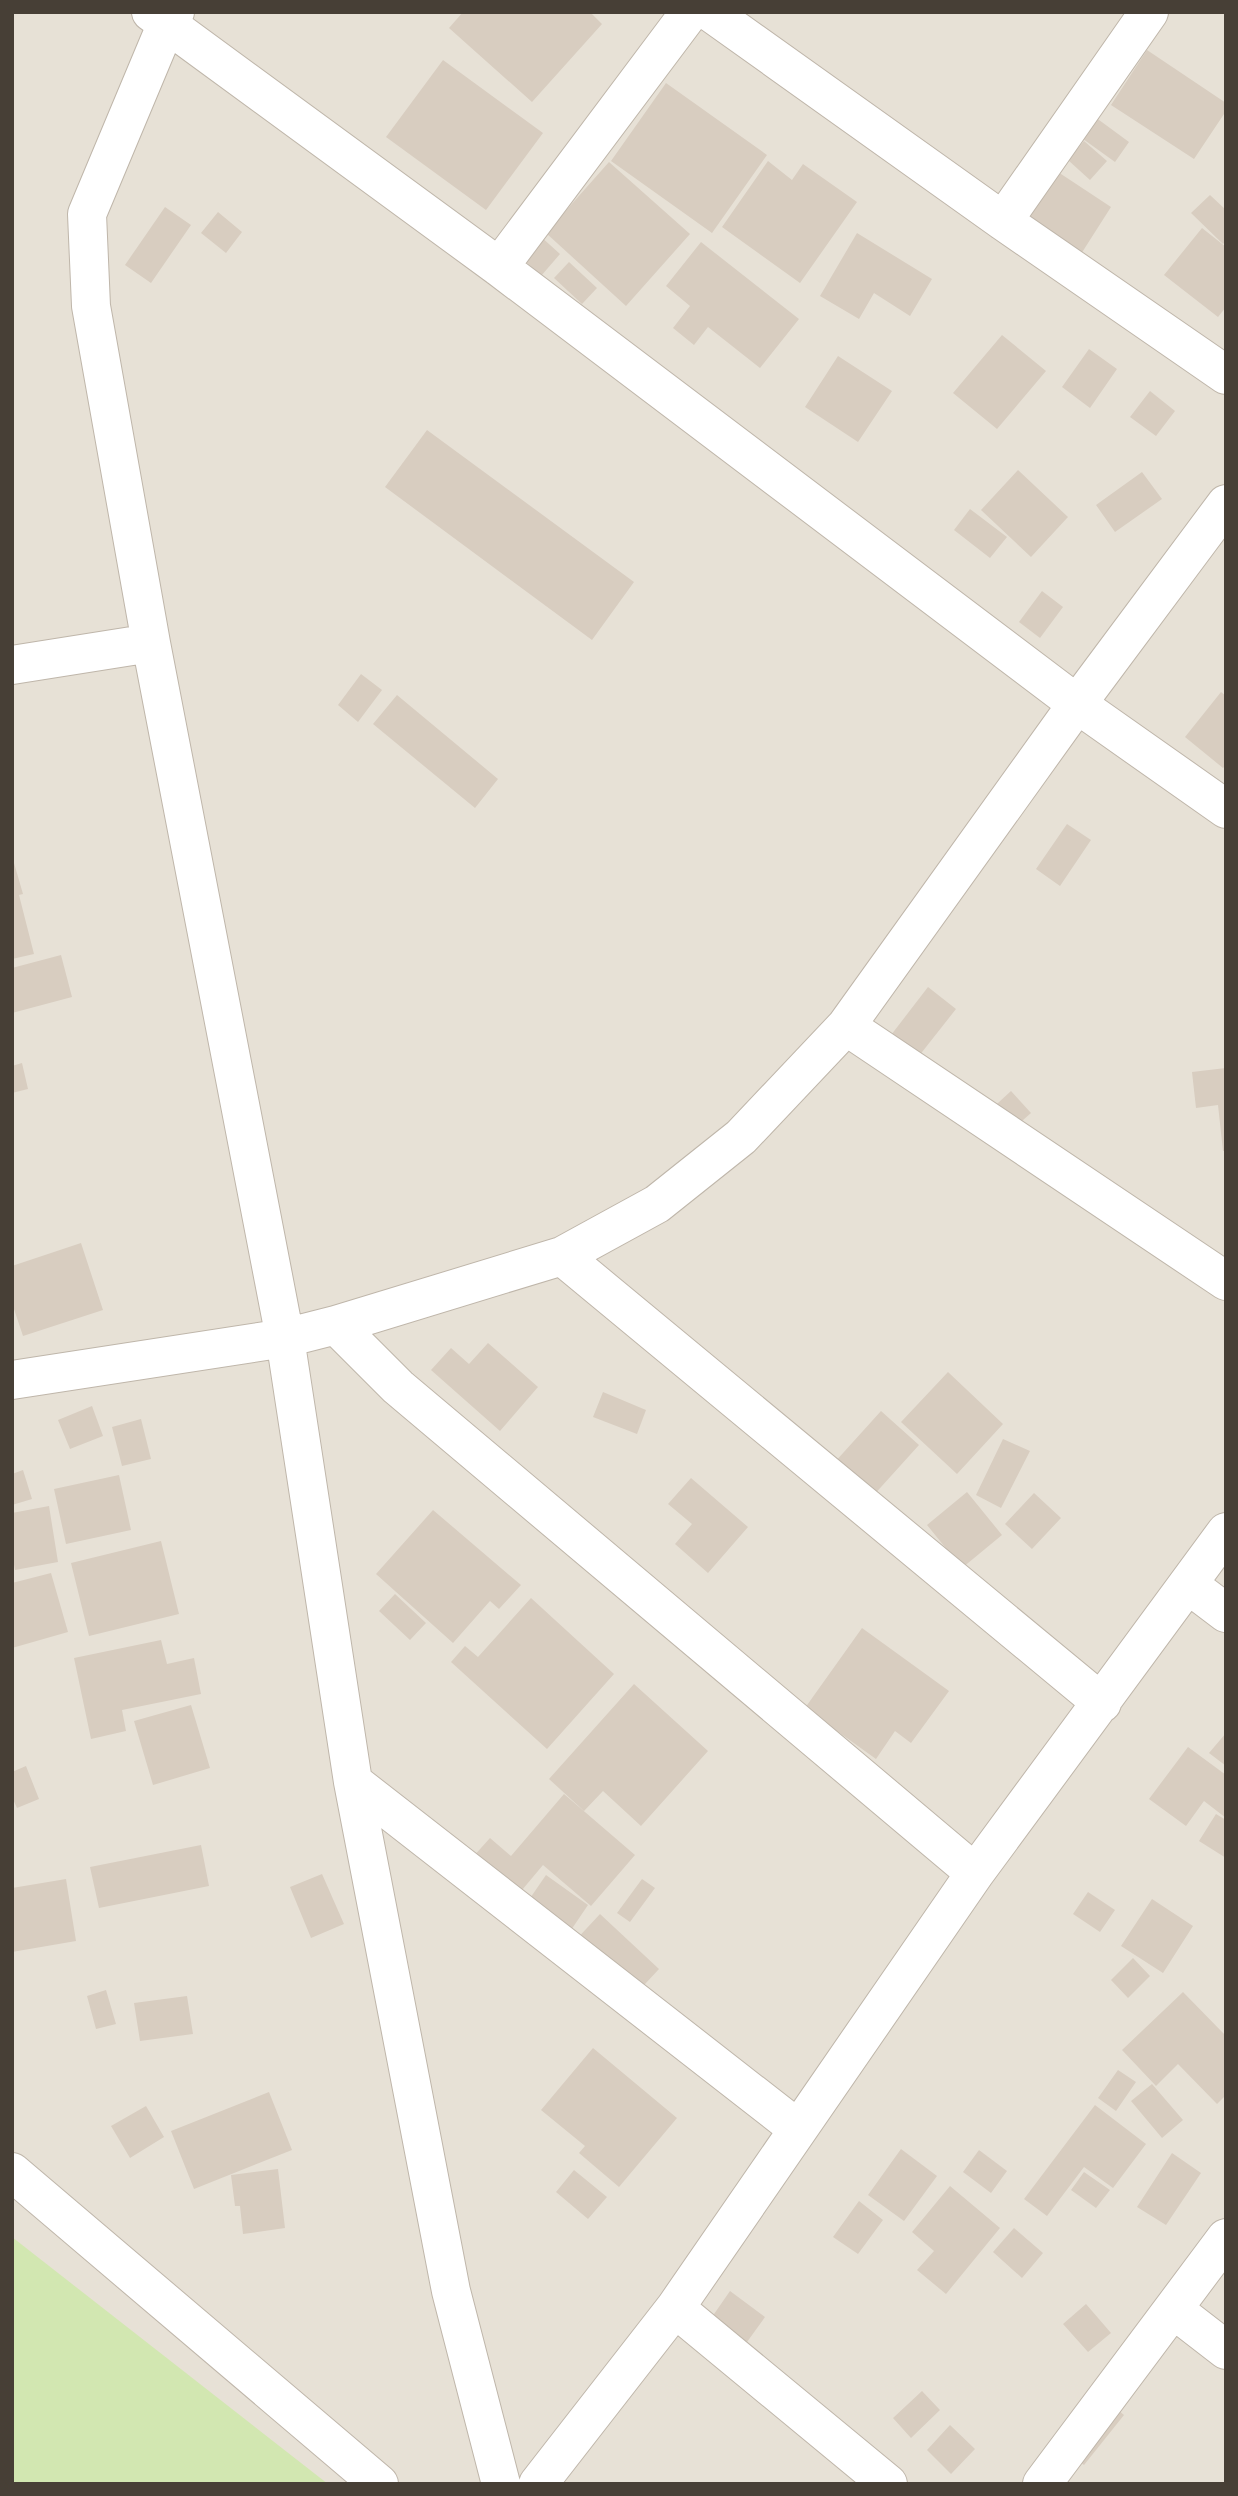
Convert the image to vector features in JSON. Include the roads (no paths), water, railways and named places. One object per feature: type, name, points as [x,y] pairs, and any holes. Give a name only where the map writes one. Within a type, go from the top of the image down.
[{"type":"street","points":[[499,267],[690,12]]},
{"type":"street","points":[[710,12],[1003,221],[1226,375]]},
{"type":"street","points":[[1003,221],[1149,12]]},
{"type":"street","points":[[500,2484],[451,2291],[353,1782],[285,1339],[151,643],[90,306],[87,215],[164,16],[1077,704],[1226,808]]},
{"type":"street","points":[[12,1380],[285,1339],[562,1256],[657,1204],[741,1137],[846,1026],[1077,704],[1226,504]]},
{"type":"street","points":[[12,665],[151,643]]},
{"type":"street","points":[[846,1026],[1226,1281]]},
{"type":"street","points":[[562,1256],[1102,1703]]},
{"type":"street","points":[[336,1325],[398,1387],[975,1873]]},
{"type":"street","points":[[538,2484],[676,2308],[975,1873],[1226,1532]]},
{"type":"street","points":[[1189,1585],[1226,1613]]},
{"type":"street","points":[[353,1782],[798,2129]]},
{"type":"street","points":[[12,2172],[379,2484]]},
{"type":"street","points":[[1042,2484],[1226,2238]]},
{"type":"street","points":[[676,2308],[888,2484]]},
{"type":"street","points":[[1173,2309],[1226,2350]]}]
